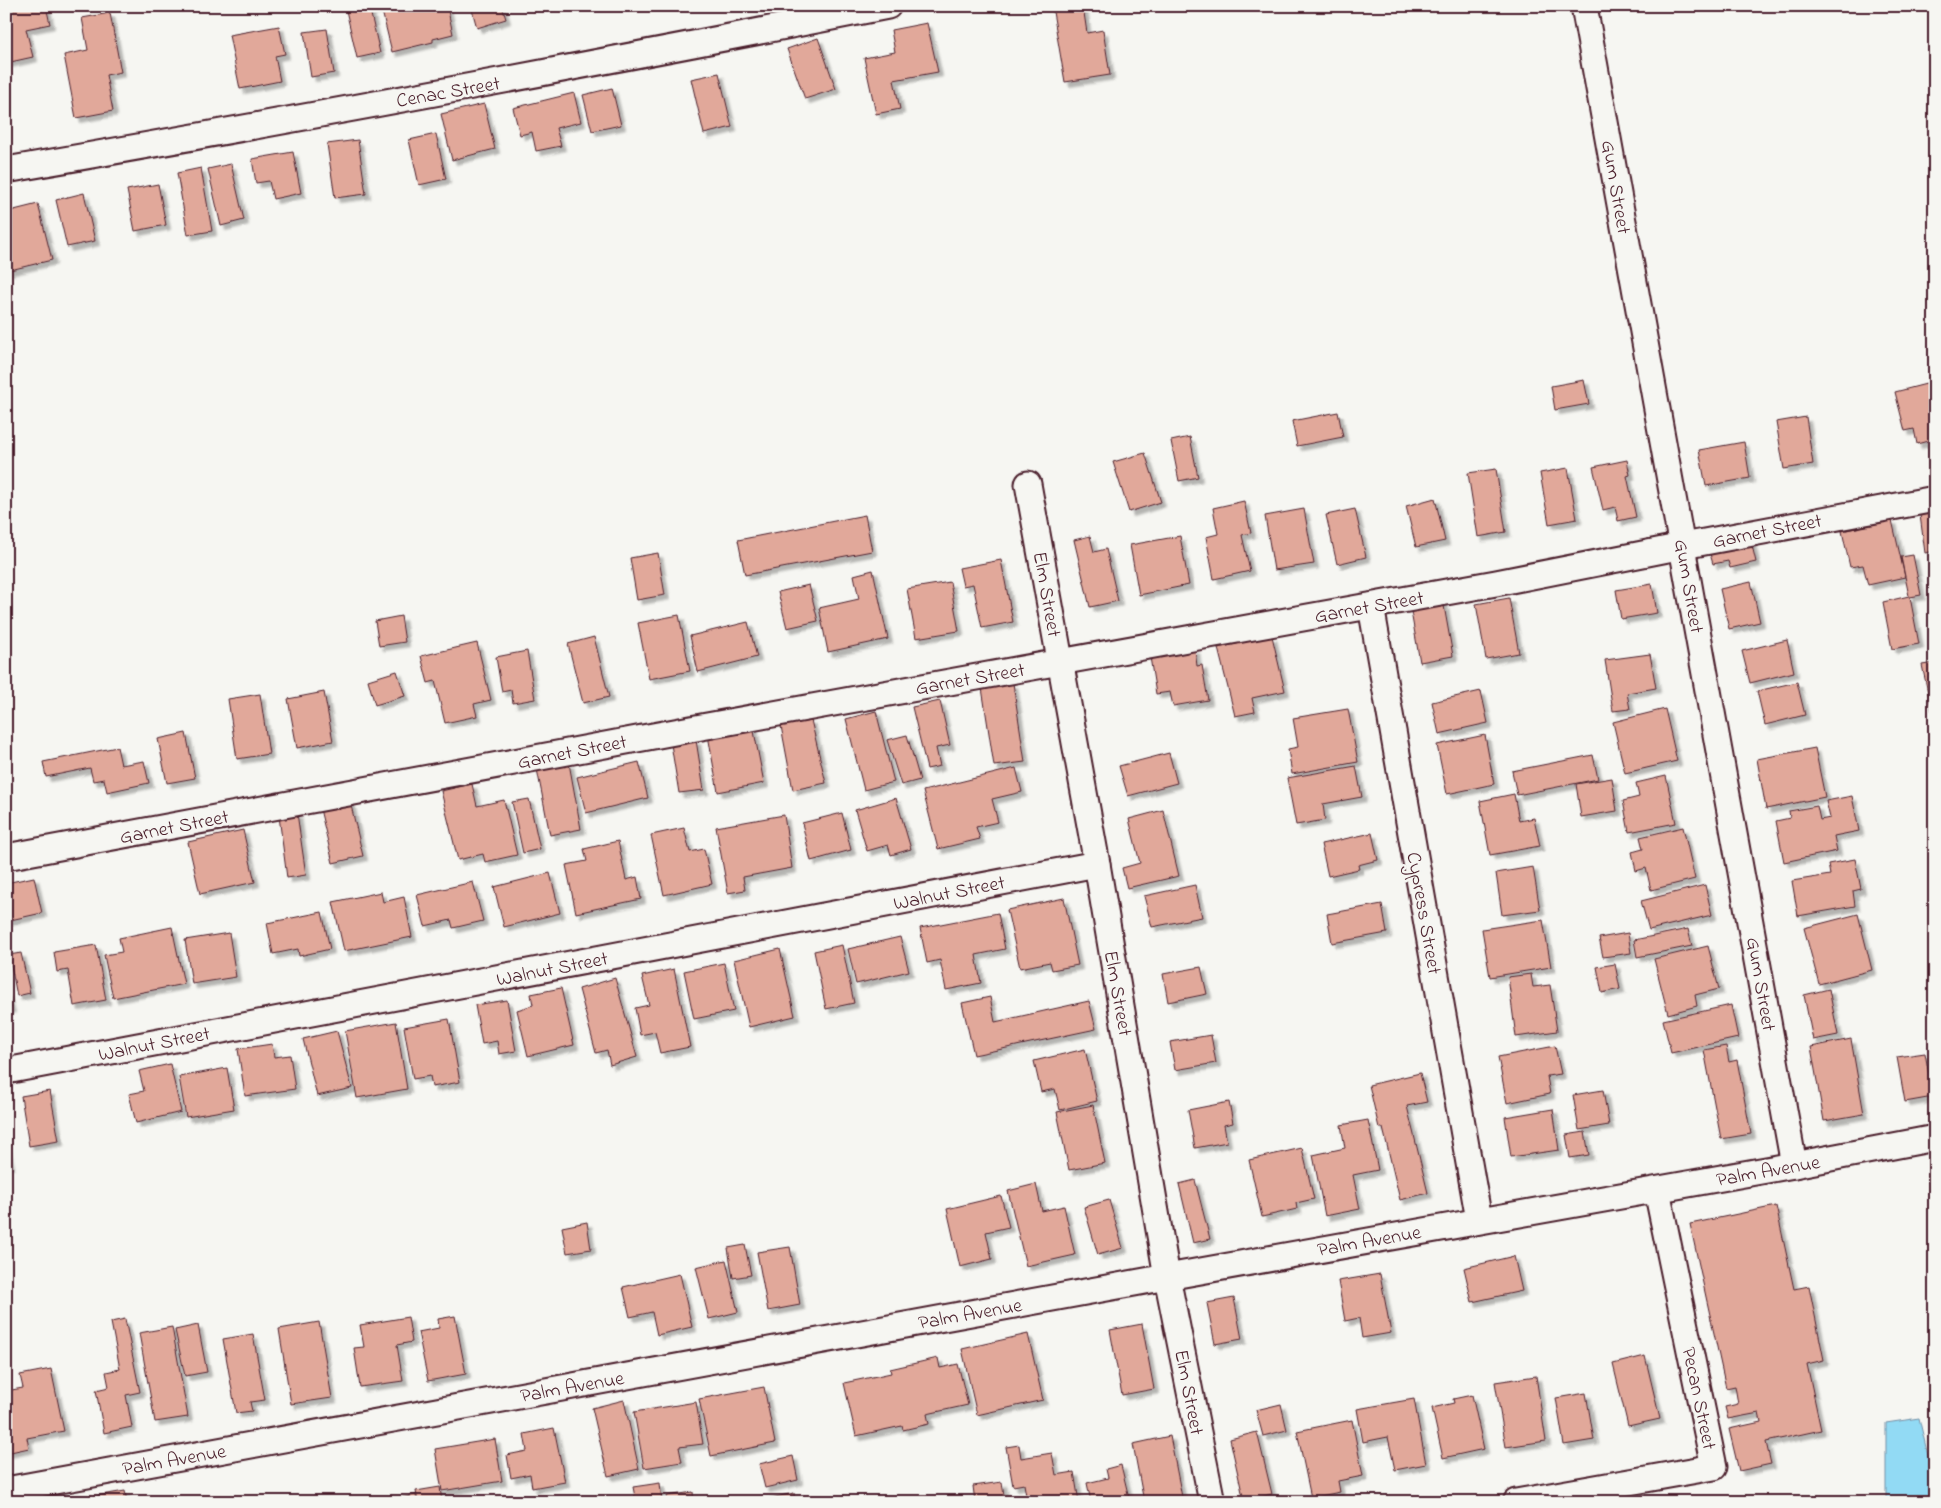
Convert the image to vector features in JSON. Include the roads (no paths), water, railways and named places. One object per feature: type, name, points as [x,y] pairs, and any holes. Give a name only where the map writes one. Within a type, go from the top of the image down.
[{"type":"street","name":"Cenac Street","points":[[6,170],[582,67],[888,6]]},
{"type":"street","name":"Gum Street","points":[[1584,6],[1794,1165]]},
{"type":"street","name":"Elm Street","points":[[1028,484],[1097,864],[1167,1277],[1212,1502]]},
{"type":"street","name":"Garnet Street","points":[[6,858],[696,728],[1496,583],[1935,499]]},
{"type":"street","name":"Cypress Street","points":[[1371,606],[1478,1220]]},
{"type":"street","name":"Walnut Street","points":[[6,1071],[1097,864]]},
{"type":"street","name":"Palm Avenue","points":[[6,1490],[1935,1138]]},
{"type":"street","name":"Pecan Street","points":[[1516,1502],[1714,1467],[1657,1190]]},
{"type":"water","points":[[1919,1418],[1935,1485],[1935,1502],[1886,1502],[1886,1423]]}]
